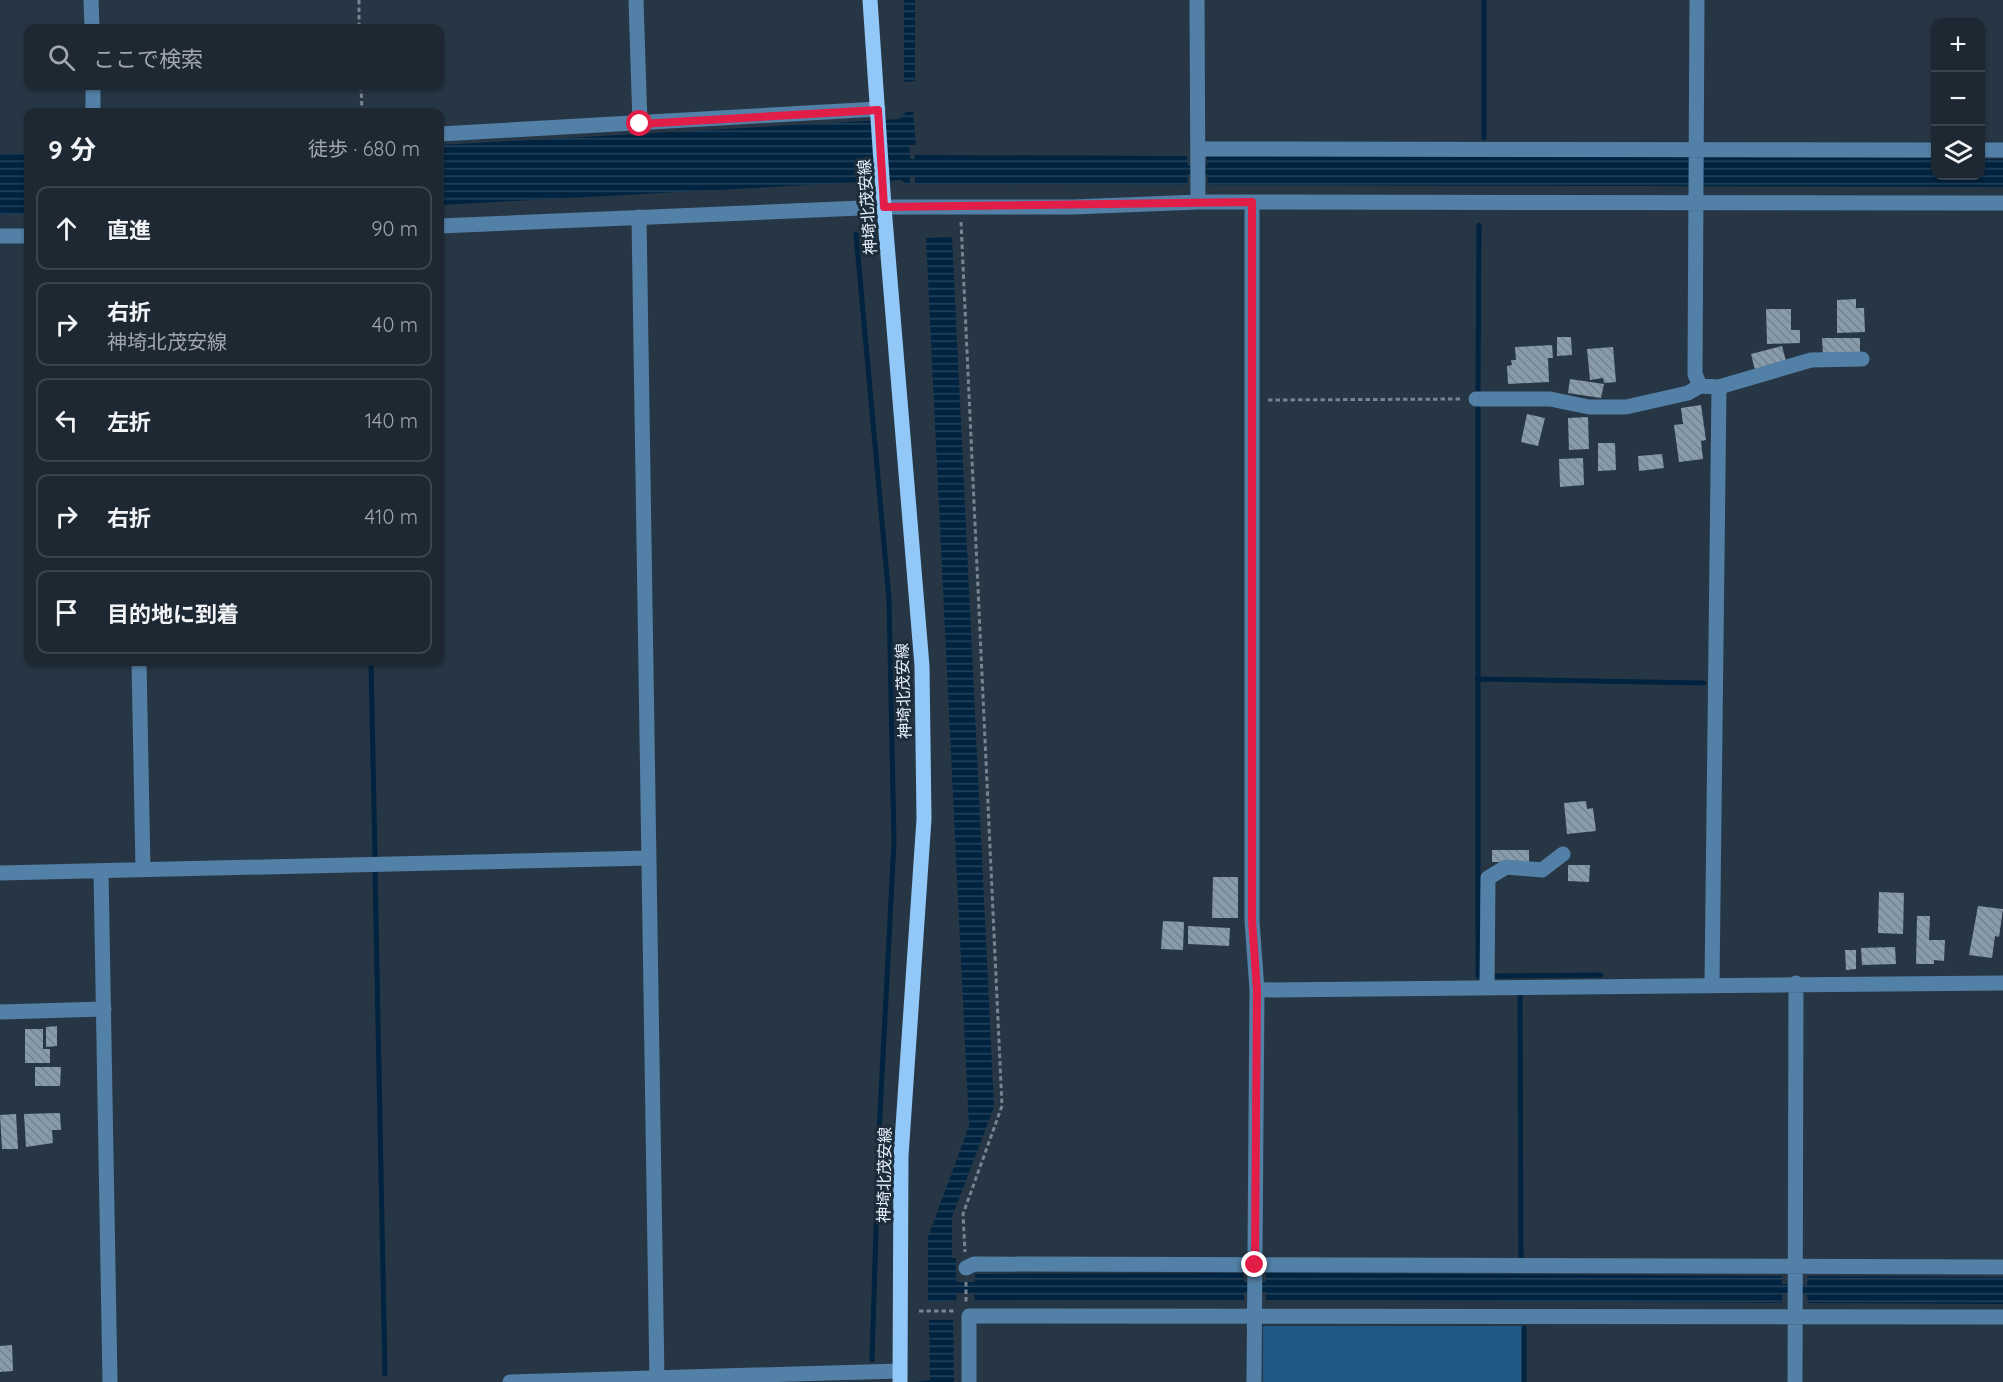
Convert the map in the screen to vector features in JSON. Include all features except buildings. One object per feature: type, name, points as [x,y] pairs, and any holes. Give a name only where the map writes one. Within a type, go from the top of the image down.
[{"type":"main road","name":"神埼北茂安線","points":[[870,0],[884,207],[922,666],[924,819],[902,1156],[900,1376]]},
{"type":"street","points":[[91,0],[92,24]]},
{"type":"street","points":[[636,0],[640,124]]},
{"type":"street","points":[[1197,0],[1198,202]]},
{"type":"street","points":[[1697,0],[1695,374],[1700,386]]},
{"type":"street","points":[[93,90],[93,108]]},
{"type":"street","points":[[444,134],[878,110]]},
{"type":"street","points":[[1198,149],[1697,152],[1931,150]]},
{"type":"street","points":[[1985,150],[2003,150]]},
{"type":"street","points":[[444,226],[884,207],[1073,207],[1198,202],[1697,196],[2003,203]]},
{"type":"street","points":[[1252,202],[1252,897],[1257,990],[1254,1382]]},
{"type":"street","points":[[639,217],[657,1380]]},
{"type":"street","points":[[0,237],[24,236]]},
{"type":"street","points":[[1476,399],[1550,399],[1589,407],[1626,407],[1688,393],[1700,386],[1719,387],[1811,360],[1862,359]]},
{"type":"street","points":[[1712,984],[1719,387]]},
{"type":"street","points":[[140,666],[143,869]]},
{"type":"street","points":[[1486,987],[1488,878],[1506,867],[1542,870],[1563,854]]},
{"type":"street","points":[[0,873],[649,858]]},
{"type":"street","points":[[101,870],[110,1382]]},
{"type":"street","points":[[1257,990],[1796,983],[2003,983]]},
{"type":"street","points":[[1795,1382],[1796,983]]},
{"type":"street","points":[[0,1012],[104,1010]]},
{"type":"street","points":[[966,1274],[974,1264],[1254,1280],[1796,1282],[2003,1268]]},
{"type":"street","points":[[969,1382],[969,1316],[2003,1317]]},
{"type":"street","points":[[510,1382],[900,1376]]},
{"type":"path","points":[[358,0],[359,24]]},
{"type":"path","points":[[361,90],[362,108]]},
{"type":"path","points":[[961,207],[1002,1106],[963,1214],[966,1295]]},
{"type":"path","points":[[1267,399],[1476,399]]},
{"type":"path","points":[[919,1311],[966,1311]]},
{"type":"shaded area","points":[[904,0],[915,0],[915,81],[904,82]]},
{"type":"shaded area","points":[[906,112],[913,112],[916,145],[909,145],[910,159],[915,159],[915,155],[1187,156],[1188,166],[1207,166],[1207,156],[1931,158],[1931,180],[1985,180],[1985,159],[2003,159],[2003,187],[1208,185],[1207,174],[1188,174],[1187,185],[915,184],[915,177],[910,177],[910,186],[901,180],[444,205],[444,145],[899,119]]},
{"type":"shaded area","points":[[24,153],[24,214],[0,215],[0,154]]},
{"type":"shaded area","points":[[952,237],[994,1107],[952,1217],[952,1258],[956,1258],[956,1282],[975,1282],[975,1274],[1243,1273],[1244,1282],[1266,1282],[1266,1273],[1782,1276],[1782,1284],[1807,1285],[1808,1276],[2003,1277],[2003,1304],[1808,1303],[1807,1294],[1782,1294],[1782,1303],[1266,1300],[1266,1292],[1244,1292],[1244,1300],[975,1301],[974,1293],[957,1293],[956,1301],[928,1302],[928,1237],[969,1126],[926,238]]},
{"type":"shaded area","points":[[929,1320],[953,1320],[954,1382],[915,1382],[930,1380]]},
{"type":"shaded area","points":[[1263,1326],[1523,1326],[1523,1382],[1263,1382]]},
{"type":"waterway","points":[[1484,0],[1484,138]]},
{"type":"waterway","points":[[1478,391],[1479,225]]},
{"type":"waterway","points":[[856,234],[889,599],[894,842],[879,1133],[872,1360]]},
{"type":"waterway","points":[[1478,407],[1478,976]]},
{"type":"waterway","points":[[371,666],[375,856]]},
{"type":"waterway","points":[[1477,679],[1704,683]]},
{"type":"waterway","points":[[375,871],[385,1374]]},
{"type":"waterway","points":[[1497,976],[1601,975]]},
{"type":"waterway","points":[[1520,997],[1521,1257]]},
{"type":"waterway","points":[[1524,1328],[1524,1382]]},
{"type":"route","points":[[640,124],[878,110],[884,207],[1073,207],[1252,202],[1252,921],[1257,990],[1255,1265]]}]
